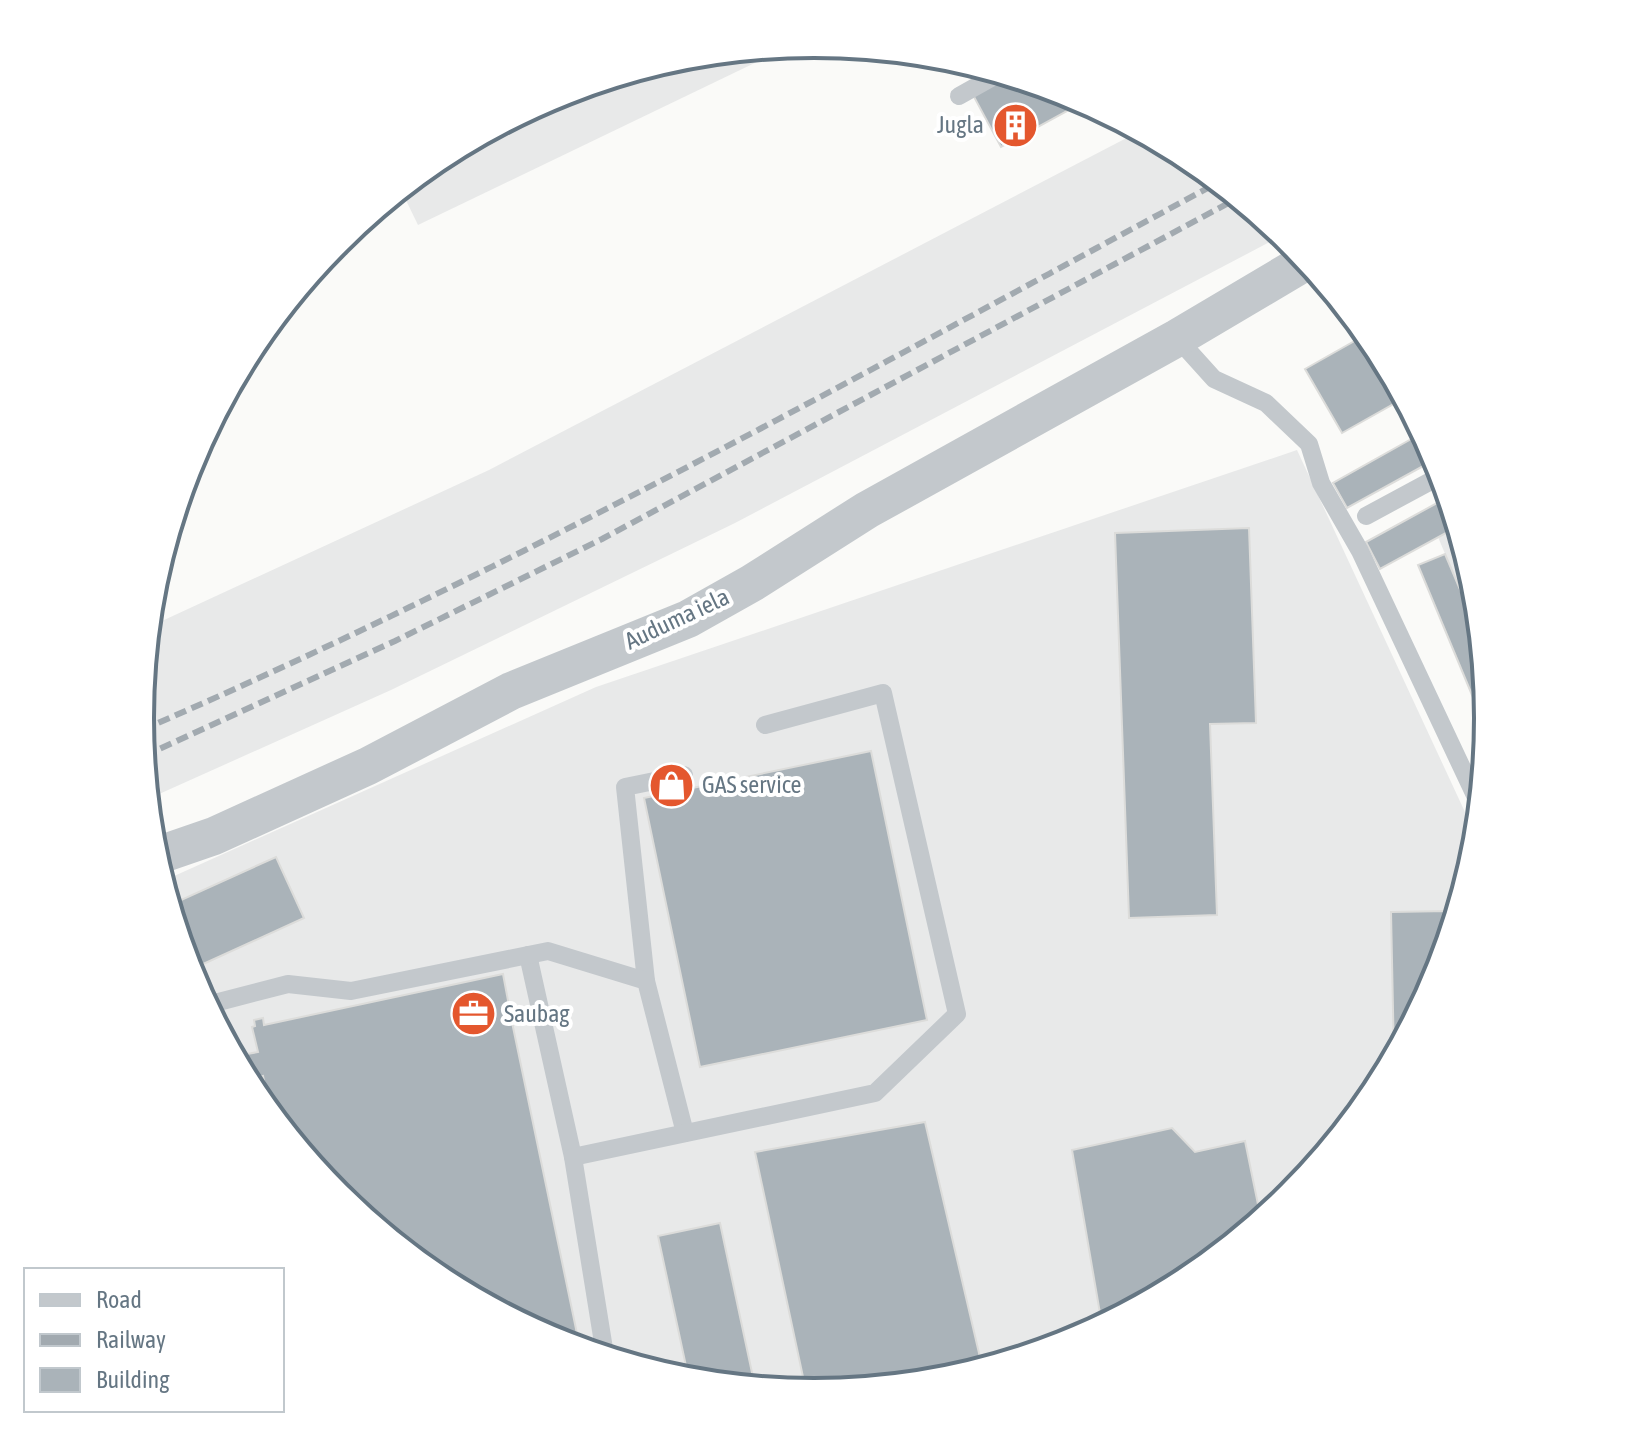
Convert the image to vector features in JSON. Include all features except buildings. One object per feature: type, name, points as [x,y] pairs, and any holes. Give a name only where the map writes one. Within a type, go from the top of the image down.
[{"type":"street","name":"Auduma iela","points":[[168,852],[214,836],[368,766],[511,691],[688,619],[752,583],[867,510],[1177,338],[1296,267]]},
{"type":"lane","points":[[959,96],[987,81]]},
{"type":"lane","points":[[1177,338],[1214,379],[1266,403],[1309,444],[1321,483],[1360,551],[1471,786]]},
{"type":"lane","points":[[1366,516],[1430,481]]},
{"type":"lane","points":[[573,1157],[875,1093],[957,1014],[883,693],[765,725]]},
{"type":"lane","points":[[684,775],[625,787],[646,981],[685,1133]]},
{"type":"lane","points":[[219,1002],[288,984],[351,991],[548,951],[646,981]]},
{"type":"lane","points":[[528,955],[573,1157],[603,1343]]},
{"type":"shaded area","points":[[760,60],[418,225],[406,200],[448,169],[523,126],[562,108],[644,80]]},
{"type":"shaded area","name":"Jugla","points":[[1128,137],[1216,194],[1271,241],[735,523],[391,690],[159,794],[154,718],[162,621],[489,470]]},
{"type":"shaded area","points":[[1297,450],[1467,816],[1462,847],[1452,889],[1424,971],[1386,1048],[1363,1085],[1311,1153],[1281,1185],[1216,1242],[1181,1267],[1144,1290],[1067,1328],[985,1356],[943,1365],[858,1377],[814,1378],[771,1377],[686,1365],[602,1343],[562,1328],[484,1290],[413,1242],[348,1185],[291,1120],[243,1048],[205,971],[174,876],[596,687]]},
{"type":"shaded area","points":[[1447,532],[1463,597],[1438,537]]},
{"type":"railway","points":[[154,724],[416,604],[552,537],[1208,188]]},
{"type":"railway","points":[[156,751],[395,641],[602,539],[1228,204]]},
{"type":"place","name":"Jugla","points":[[1015,125]]},
{"type":"place","name":"GAS service","points":[[671,785]]},
{"type":"place","name":"Saubag","points":[[473,1014]]}]
